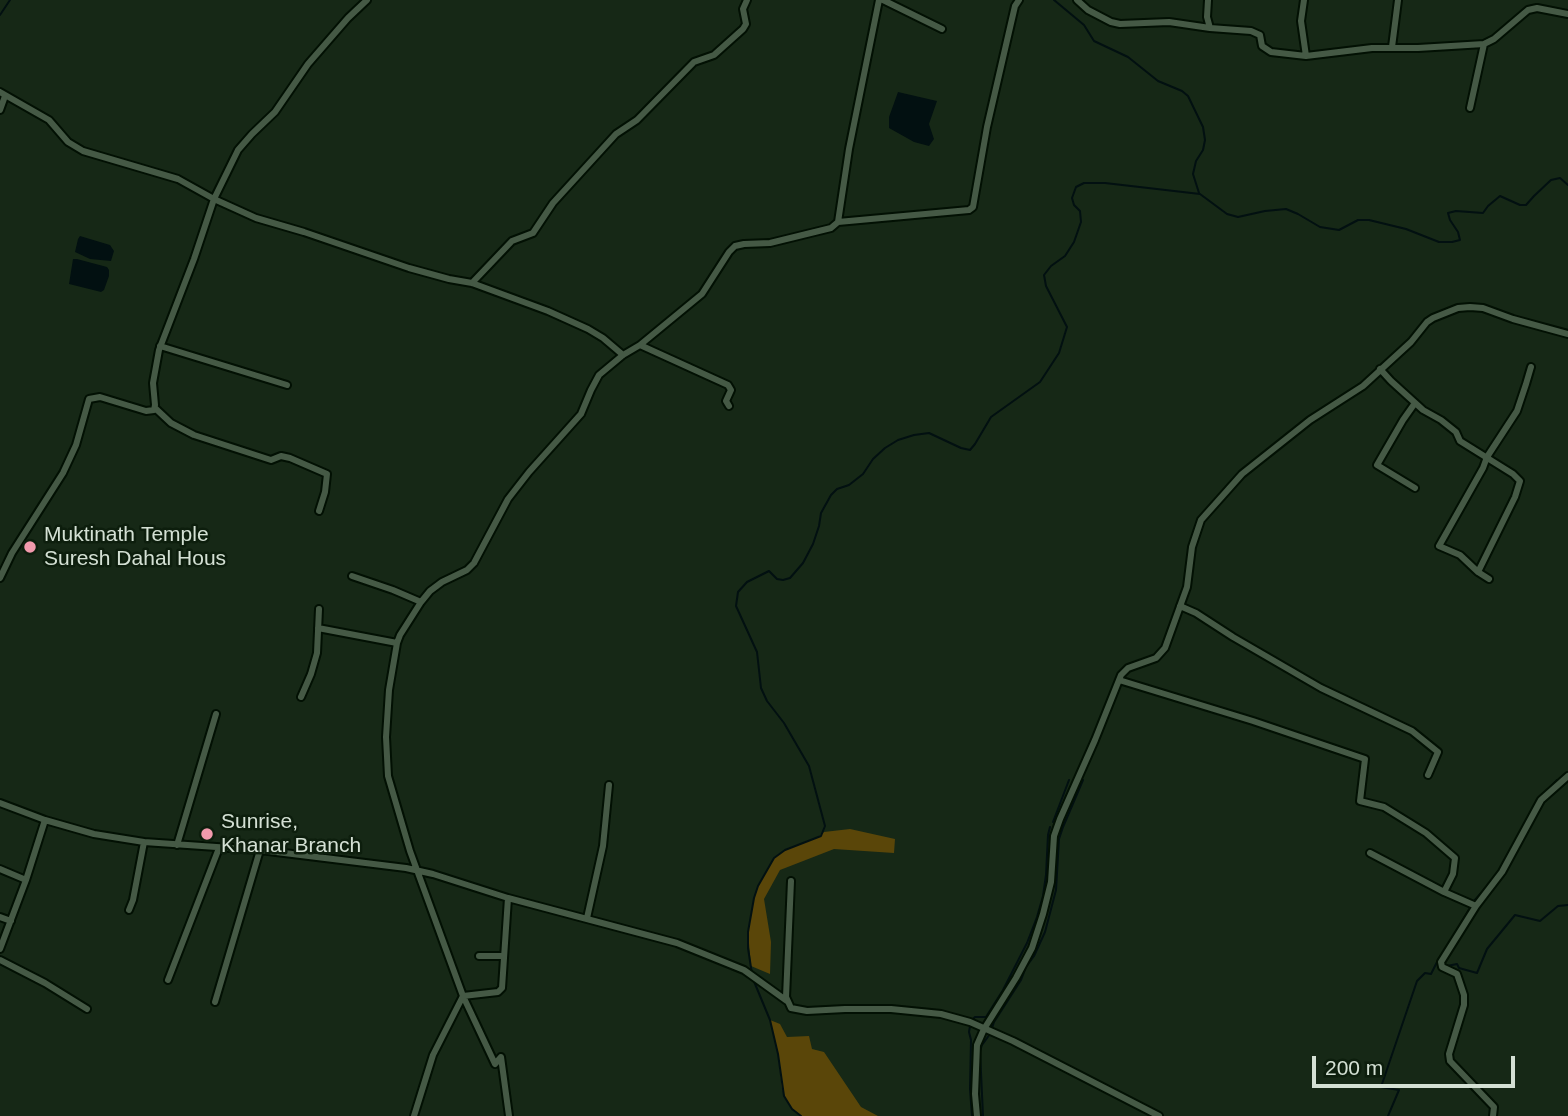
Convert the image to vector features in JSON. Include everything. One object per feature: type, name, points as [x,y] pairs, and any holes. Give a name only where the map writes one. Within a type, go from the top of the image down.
[{"type":"street","points":[[319,511],[327,474],[290,458],[281,456],[271,460],[194,435],[171,423],[155,408],[153,383],[160,346],[214,199],[238,150],[275,112],[309,64],[367,0]]},
{"type":"street","points":[[472,283],[512,241],[533,233],[553,203],[616,134],[637,120],[694,62],[719,52],[743,29],[746,24],[743,9],[747,0]]},
{"type":"street","points":[[838,222],[849,149],[881,0],[942,29]]},
{"type":"street","points":[[509,1116],[501,1057],[495,1065],[463,996],[417,870],[388,776],[386,737],[389,690],[400,635],[430,591],[467,570],[474,563],[508,499],[581,414],[599,375],[702,294],[735,246],[770,243],[831,228],[838,222],[969,210],[973,207],[987,127],[1015,6],[1019,0]]},
{"type":"street","points":[[1077,0],[1088,10],[1111,22],[1169,22],[1255,31],[1260,35],[1262,46],[1266,50],[1306,56],[1392,47],[1484,44],[1494,39],[1528,10],[1537,8],[1568,14]]},
{"type":"street","points":[[1208,0],[1207,17],[1210,28]]},
{"type":"street","points":[[1304,0],[1301,21],[1306,56]]},
{"type":"street","points":[[1392,47],[1398,0]]},
{"type":"street","points":[[1469,108],[1484,44]]},
{"type":"street","points":[[0,110],[3,94],[49,120],[68,142],[83,151],[178,179],[256,218],[409,268],[472,283],[548,311],[589,329],[624,355]]},
{"type":"street","points":[[977,1116],[977,1045],[1032,948],[1044,914],[1051,882],[1054,836],[1060,818],[1119,680],[1128,668],[1156,658],[1165,648],[1187,587],[1192,547],[1201,520],[1250,467],[1310,420],[1363,386],[1412,342],[1433,318],[1458,308],[1483,308],[1568,334]]},
{"type":"street","points":[[640,345],[728,385],[731,390],[726,401],[729,406]]},
{"type":"street","points":[[160,346],[287,385]]},
{"type":"street","points":[[1489,579],[1460,555],[1439,546],[1487,457],[1517,411],[1531,367]]},
{"type":"street","points":[[1380,369],[1415,403],[1456,432],[1460,441],[1520,481],[1515,497],[1478,572]]},
{"type":"street","points":[[0,578],[12,553],[63,473],[76,445],[89,399],[100,397],[146,411],[155,408]]},
{"type":"street","points":[[1415,403],[1377,465],[1415,488]]},
{"type":"street","points":[[352,576],[421,602]]},
{"type":"street","points":[[1180,606],[1321,688],[1412,731],[1438,752],[1428,775]]},
{"type":"street","points":[[301,697],[317,653],[319,609]]},
{"type":"street","points":[[318,628],[397,643]]},
{"type":"street","points":[[1119,680],[1276,728],[1365,759],[1360,801],[1384,807],[1426,833],[1455,858],[1453,874],[1444,892]]},
{"type":"street","points":[[177,845],[216,714]]},
{"type":"street","points":[[1493,1116],[1494,1107],[1450,1061],[1449,1054],[1464,1005],[1464,995],[1457,974],[1440,964],[1476,906],[1502,872],[1541,800],[1568,776]]},
{"type":"street","points":[[587,918],[603,846],[609,785]]},
{"type":"street","points":[[0,803],[94,834],[144,842],[260,850],[417,870],[709,954],[744,970],[787,1001],[791,1008],[800,1011],[891,1009],[941,1014],[970,1021],[1159,1116]]},
{"type":"street","points":[[0,948],[45,820]]},
{"type":"street","points":[[129,910],[144,842]]},
{"type":"street","points":[[168,979],[219,848]]},
{"type":"street","points":[[215,1002],[260,850]]},
{"type":"street","points":[[1370,853],[1476,906]]},
{"type":"street","points":[[0,869],[26,880]]},
{"type":"street","points":[[787,1001],[792,881]]},
{"type":"street","points":[[463,996],[500,990],[508,898]]},
{"type":"street","points":[[0,917],[11,921]]},
{"type":"street","points":[[479,956],[504,956]]},
{"type":"street","points":[[0,960],[87,1009]]},
{"type":"street","points":[[414,1116],[433,1055],[463,996]]},
{"type":"shaded area","points":[[898,92],[937,101],[929,124],[934,139],[929,146],[914,142],[889,128],[889,117]]},
{"type":"shaded area","points":[[80,236],[110,245],[114,251],[111,261],[90,259],[75,252]]},
{"type":"shaded area","points":[[73,259],[107,267],[109,276],[104,290],[101,292],[69,284]]},
{"type":"shaded area","points":[[850,829],[895,839],[894,853],[834,849],[780,870],[764,899],[771,942],[770,974],[751,966],[748,932],[754,898],[774,858],[824,832]]},
{"type":"shaded area","points":[[770,1020],[780,1024],[787,1037],[809,1036],[812,1049],[824,1052],[861,1107],[878,1116],[801,1116],[796,1113],[787,1102],[782,1089]]},
{"type":"waterway","points":[[0,15],[10,0]]},
{"type":"waterway","points":[[1054,0],[1084,25],[1094,41],[1128,57],[1158,81],[1188,96],[1203,127],[1205,140],[1193,174],[1199,193]]},
{"type":"waterway","points":[[752,974],[748,932],[758,886],[774,858],[785,850],[821,836],[825,826],[809,766],[761,688],[757,652],[736,606],[738,592],[747,582],[769,571],[777,579],[790,578],[803,563],[813,544],[821,513],[831,495],[863,474],[885,448],[898,440],[929,433],[970,450],[991,417],[1040,382],[1059,353],[1067,327],[1046,286],[1044,275],[1065,256],[1074,242],[1081,222],[1080,211],[1072,198],[1076,187],[1084,183],[1105,183],[1200,194],[1227,214],[1238,217],[1286,209],[1320,227],[1339,230],[1358,220],[1369,220],[1406,229],[1439,242],[1452,242],[1460,240],[1448,213],[1483,213],[1500,196],[1526,205],[1551,180],[1560,178],[1568,185]]},
{"type":"waterway","points":[[1053,822],[1069,780]]},
{"type":"waterway","points":[[992,1028],[1021,980],[1045,932],[1056,890],[1059,839],[1083,780]]},
{"type":"waterway","points":[[1541,797],[1557,780]]},
{"type":"waterway","points":[[1503,863],[1528,818]]},
{"type":"waterway","points":[[972,1020],[975,1017],[986,1017],[1027,943],[1043,896],[1050,827]]},
{"type":"waterway","points":[[1474,901],[1491,882]]},
{"type":"waterway","points":[[1447,966],[1457,964],[1459,968],[1477,973],[1487,949],[1515,915],[1540,921],[1558,906],[1568,905]]},
{"type":"waterway","points":[[1460,925],[1470,908]]},
{"type":"waterway","points":[[1388,1116],[1399,1090],[1381,1087],[1417,981],[1425,973],[1431,974],[1452,939]]},
{"type":"waterway","points":[[753,979],[770,1020],[784,1096],[792,1109],[801,1116]]},
{"type":"waterway","points":[[970,1026],[972,1116]]},
{"type":"waterway","points":[[983,1116],[980,1051],[990,1034]]},
{"type":"place","name":"Muktinath Temple Suresh Dahal Hous","points":[[30,547]]},
{"type":"place","name":"Sunrise, Khanar Branch","points":[[207,834]]}]
